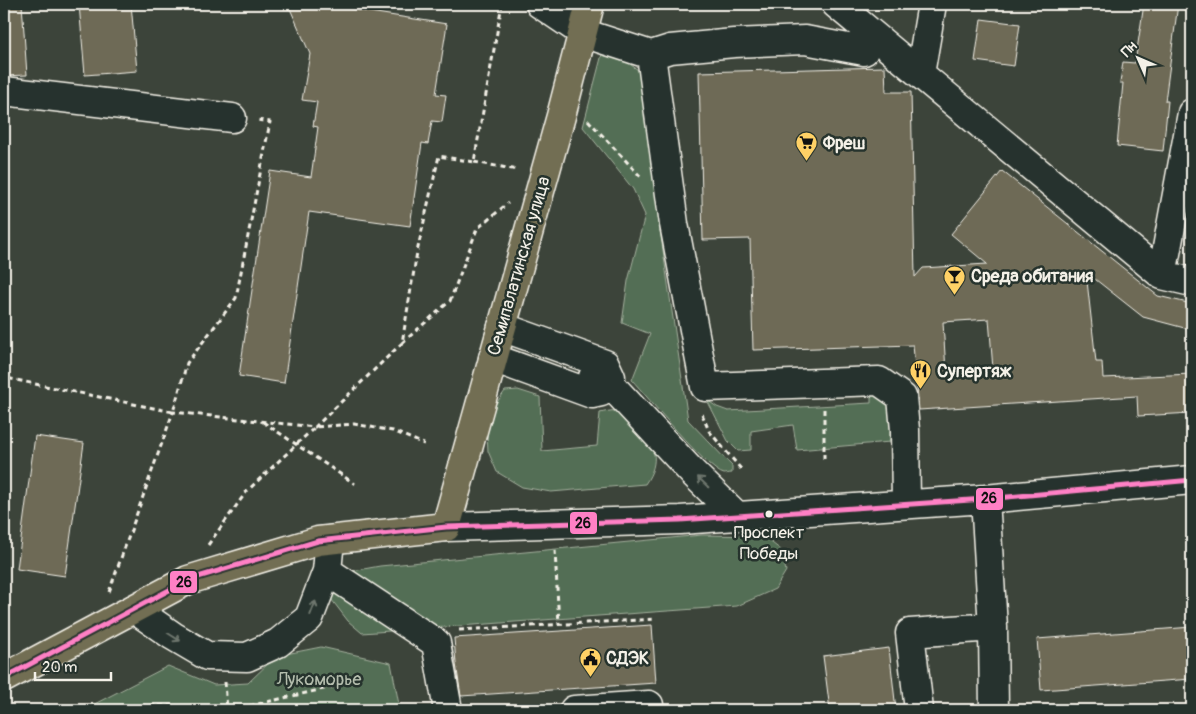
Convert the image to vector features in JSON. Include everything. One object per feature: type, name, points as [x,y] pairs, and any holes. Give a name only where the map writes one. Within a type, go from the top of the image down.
[{"type":"main road","name":"Семипалатинская улица","points":[[446,527],[590,4]]},
{"type":"main road","points":[[4,678],[188,580],[318,541],[446,527]]},
{"type":"street","points":[[540,4],[583,33],[651,55],[670,49],[734,43],[805,40],[864,51]]},
{"type":"street","points":[[836,4],[1162,275],[1192,282]]},
{"type":"street","points":[[920,74],[932,4]]},
{"type":"street","points":[[651,55],[675,230],[705,387],[879,381],[902,397],[905,430],[906,504]]},
{"type":"street","points":[[4,91],[232,118]]},
{"type":"street","points":[[1162,275],[1192,113]]},
{"type":"street","points":[[498,343],[592,394],[601,392],[610,384],[693,473],[737,516]]},
{"type":"street","points":[[446,527],[680,520],[985,499],[1192,480]]},
{"type":"street","points":[[985,499],[993,627],[994,710]]},
{"type":"street","points":[[134,609],[173,636],[208,656],[247,657],[278,643],[309,618],[328,571],[330,540]]},
{"type":"street","points":[[328,571],[436,643],[448,710]]},
{"type":"street","points":[[919,710],[910,633],[993,627]]},
{"type":"street","points":[[574,710],[649,705]]},
{"type":"path","points":[[474,162],[502,4]]},
{"type":"path","points":[[108,596],[173,412],[187,363],[236,298],[270,122],[232,118]]},
{"type":"path","points":[[588,120],[641,177],[646,185]]},
{"type":"path","points":[[402,343],[416,252],[439,156],[518,170]]},
{"type":"path","points":[[208,545],[247,491],[402,343],[450,301],[476,229],[508,203]]},
{"type":"path","points":[[4,384],[6,378],[173,412],[315,427],[354,424],[393,431],[424,444]]},
{"type":"path","points":[[823,383],[824,463]]},
{"type":"path","points":[[699,407],[710,431],[741,469]]},
{"type":"path","points":[[263,422],[355,484]]},
{"type":"path","points":[[555,548],[559,624]]},
{"type":"path","points":[[436,643],[446,631],[656,619]]},
{"type":"path","points":[[232,710],[332,687]]},
{"type":"path","points":[[134,710],[137,706],[175,706],[185,710]]},
{"type":"green space","points":[[602,54],[616,54],[638,70],[648,91],[657,163],[660,230],[688,420],[732,466],[732,473],[724,474],[716,470],[705,460],[677,432],[632,380],[650,334],[622,323],[628,281],[645,215],[633,189],[583,127]]},
{"type":"green space","points":[[871,388],[891,401],[890,442],[797,450],[793,425],[751,431],[751,450],[738,451],[728,441],[707,400],[717,407],[728,411],[871,403]]},
{"type":"green space","points":[[518,390],[540,397],[542,451],[597,446],[600,413],[614,411],[628,416],[636,422],[649,439],[654,453],[653,468],[645,484],[551,492],[522,487],[497,472],[488,451],[487,433],[495,405],[505,391]]},
{"type":"green space","points":[[702,535],[763,536],[781,550],[786,571],[775,589],[737,606],[362,633],[348,621],[328,595],[347,572],[380,566]]},
{"type":"green space","name":"Лукоморье","points":[[321,647],[391,663],[400,710],[83,710],[168,666],[214,685],[248,683],[276,656]]},
{"type":"building","points":[[4,4],[22,4],[27,75],[4,76]]},
{"type":"building","points":[[79,4],[131,4],[137,71],[85,75]]},
{"type":"building","points":[[288,4],[318,4],[447,24],[436,94],[446,95],[442,122],[432,121],[428,144],[422,143],[410,226],[309,212],[284,383],[239,376],[270,171],[311,177],[318,127],[313,126],[317,102],[302,100],[310,54]]},
{"type":"building","points":[[1144,4],[1178,4],[1165,101],[1168,101],[1163,151],[1117,146],[1123,62],[1135,63]]},
{"type":"building","points":[[981,19],[1020,24],[1014,66],[975,61]]},
{"type":"building","points":[[885,67],[886,92],[911,92],[915,277],[923,268],[987,264],[951,234],[1002,171],[1158,296],[1192,304],[1192,330],[1143,317],[1086,272],[1096,362],[1102,362],[1103,378],[1192,374],[1192,413],[1138,416],[1137,396],[919,410],[913,345],[753,350],[750,239],[703,240],[699,72]],"holes":[[[989,319],[993,369],[946,372],[943,322]]]},
{"type":"building","points":[[35,436],[84,443],[65,576],[17,569]]},
{"type":"building","points":[[652,625],[656,683],[461,696],[454,638]]},
{"type":"building","points":[[1192,627],[1192,679],[1041,690],[1037,639]]},
{"type":"building","points":[[889,648],[896,710],[830,710],[823,656]]},
{"type":"transit line","name":"26","points":[[4,678],[188,580],[318,541],[446,527],[680,520],[985,499],[1192,480]]},
{"type":"place","name":"Фреш","points":[[807,162]]},
{"type":"place","name":"Среда обитания","points":[[955,295]]},
{"type":"place","name":"Супертяж","points":[[921,390]]},
{"type":"place","name":"Проспект Победы","points":[[769,514]]},
{"type":"place","name":"СДЭК","points":[[590,677]]}]
